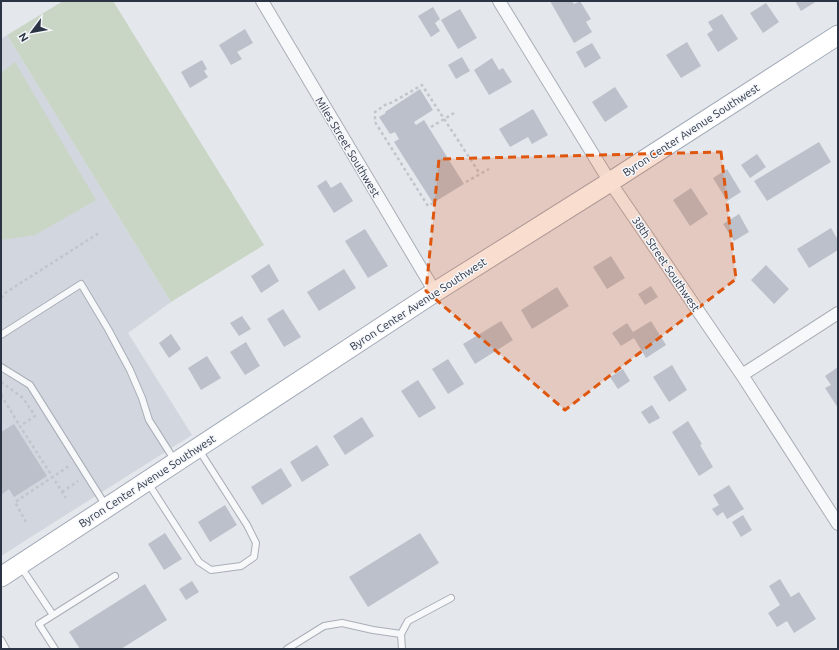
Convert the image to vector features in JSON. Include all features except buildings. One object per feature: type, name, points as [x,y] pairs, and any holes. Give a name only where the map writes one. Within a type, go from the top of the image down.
[{"type":"main road","name":"Byron Center Avenue Southwest","points":[[1,577],[435,292],[610,182],[838,35]]},
{"type":"street","name":"Miles Street Southwest","points":[[262,1],[435,292]]},
{"type":"street","name":"38th Street Southwest","points":[[499,1],[610,182],[742,376],[838,524]]},
{"type":"street","points":[[742,376],[838,313]]},
{"type":"lane","points":[[1,335],[81,284],[130,370],[142,398],[149,420],[176,462]]},
{"type":"lane","points":[[1,367],[30,384],[107,508]]},
{"type":"lane","points":[[147,481],[199,562],[212,570],[242,566],[254,557],[256,543],[247,525],[197,448]]},
{"type":"lane","points":[[20,565],[53,616]]},
{"type":"lane","points":[[55,649],[39,624],[115,576]]},
{"type":"lane","points":[[402,649],[401,634],[408,621],[450,598]]},
{"type":"lane","points":[[287,649],[324,626],[342,623],[401,634]]},
{"type":"lane","points":[[1,640],[6,649]]},
{"type":"path","points":[[433,203],[428,206],[375,122],[375,112],[385,105],[422,85],[480,174]]},
{"type":"path","points":[[431,127],[454,113]]},
{"type":"path","points":[[466,182],[489,168]]},
{"type":"path","points":[[1,298],[5,293],[100,233]]},
{"type":"path","points":[[1,382],[23,398],[36,416],[20,426]]},
{"type":"path","points":[[1,395],[66,498]]},
{"type":"path","points":[[26,522],[15,502],[78,461]]},
{"type":"path","points":[[62,492],[81,480],[81,485]]},
{"type":"highlighted area","points":[[721,152],[736,279],[565,410],[426,291],[439,159]]},
{"type":"shaded area","points":[[7,35],[171,302],[128,333],[192,435],[1,556],[1,39]]},
{"type":"green space","points":[[63,1],[113,1],[264,245],[171,302],[7,35]]},
{"type":"green space","points":[[15,62],[96,200],[35,235],[1,240],[1,73]]}]
